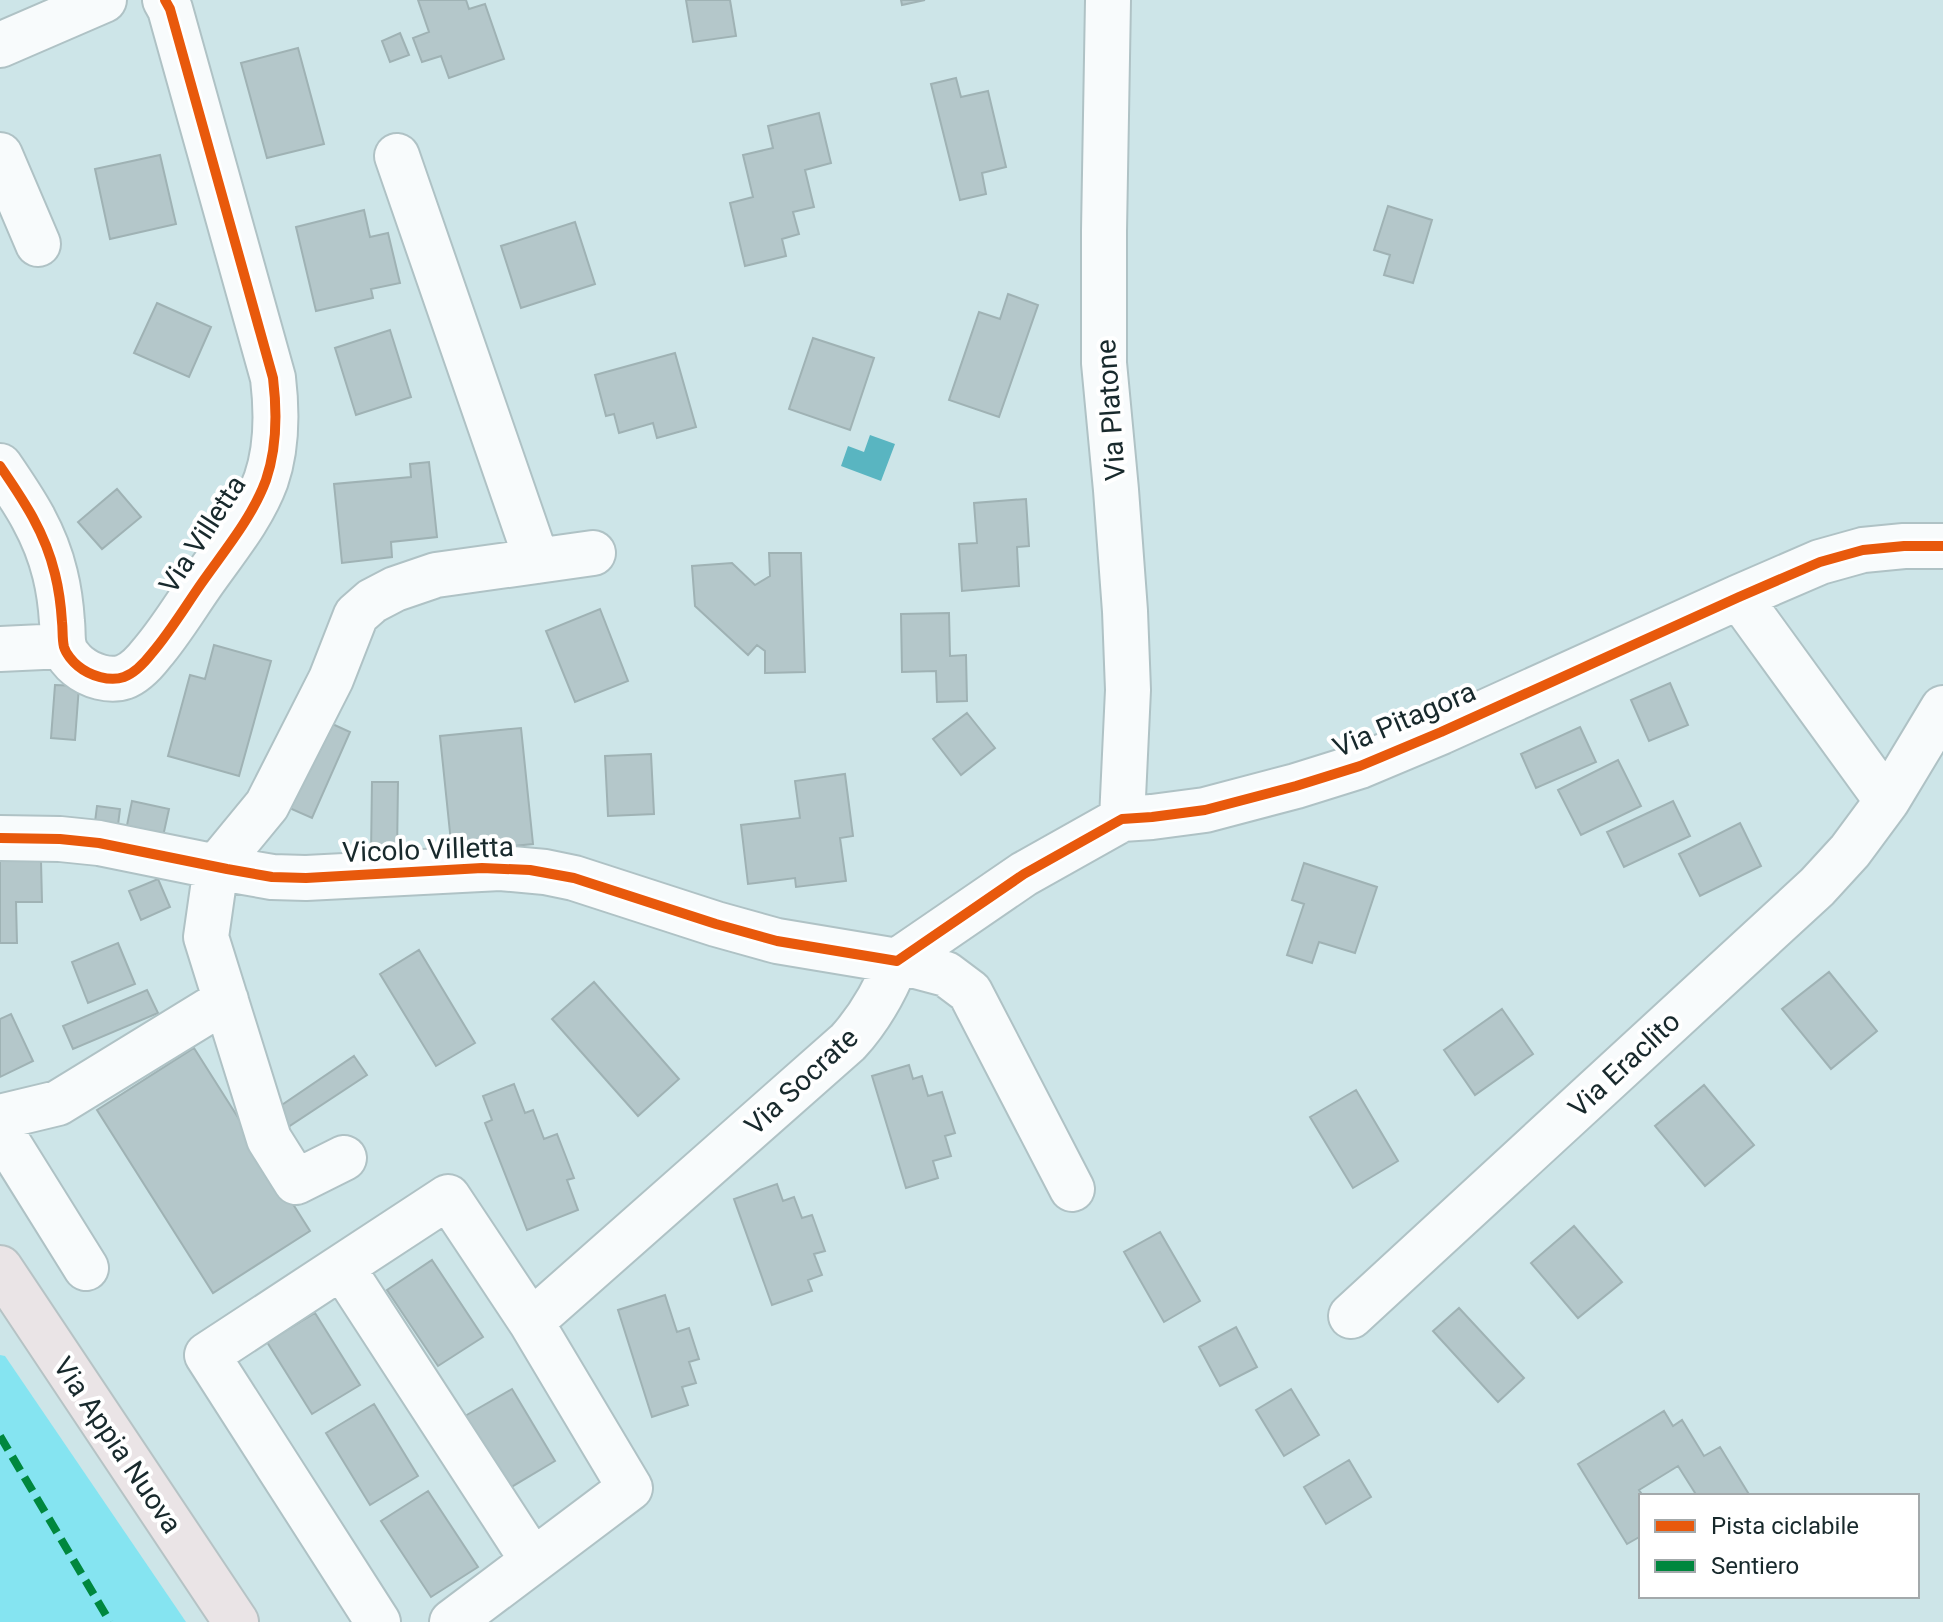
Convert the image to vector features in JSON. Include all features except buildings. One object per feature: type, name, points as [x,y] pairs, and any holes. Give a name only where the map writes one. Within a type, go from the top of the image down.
[{"type":"main road","name":"Via Appia Nuova","points":[[0,1268],[236,1622]]},
{"type":"street","points":[[0,45],[104,0]]},
{"type":"street","name":"Via Villetta","points":[[64,646],[76,665],[96,676],[123,677],[140,665],[152,653],[243,525],[261,493],[271,462],[275,396],[271,367],[165,0]]},
{"type":"street","name":"Via Platone","points":[[1108,0],[1104,363],[1125,611],[1128,690],[1122,819]]},
{"type":"street","points":[[0,155],[38,244]]},
{"type":"street","points":[[397,156],[537,561]]},
{"type":"street","points":[[0,466],[30,510],[44,539],[58,589],[64,646],[0,649]]},
{"type":"street","name":"Via Pitagora","points":[[897,961],[1024,874],[1122,819],[1205,810],[1360,766],[1800,570],[1841,555],[1893,546],[1943,546]]},
{"type":"street","points":[[344,1158],[296,1182],[269,1139],[206,937],[216,867],[267,805],[331,679],[356,615],[372,601],[395,589],[436,575],[593,553]]},
{"type":"street","points":[[1739,597],[1887,801]]},
{"type":"street","name":"Via Eraclito","points":[[1351,1316],[1817,887],[1850,851],[1887,801],[1943,708]]},
{"type":"street","name":"Vicolo Villetta","points":[[0,838],[99,843],[272,877],[306,878],[482,868],[530,870],[574,878],[777,941],[897,961]]},
{"type":"street","points":[[897,961],[946,974],[970,992],[1072,1189]]},
{"type":"street","name":"Via Socrate","points":[[531,1322],[848,1042],[873,1010],[897,961]]},
{"type":"street","points":[[0,1117],[58,1103],[226,1000]]},
{"type":"street","points":[[0,1130],[86,1268]]},
{"type":"street","points":[[378,1622],[207,1355],[448,1197],[531,1322],[630,1488],[452,1622]]},
{"type":"street","points":[[342,1267],[533,1561]]},
{"type":"shaded area","points":[[870,435],[895,444],[881,481],[841,466],[848,446],[864,452]]},
{"type":"shaded area","points":[[0,1355],[5,1356],[186,1622],[0,1622]]},
{"type":"marked path","points":[[0,1436],[110,1622]]},
{"type":"cycle path","points":[[0,466],[33,517],[46,544],[59,592],[66,652],[83,670],[113,679],[136,670],[159,645],[245,521],[266,480],[275,429],[273,378],[165,0]]},
{"type":"cycle path","points":[[0,838],[99,843],[272,877],[306,878],[482,868],[530,870],[574,878],[777,941],[897,961],[1024,874],[1122,819],[1205,810],[1360,766],[1820,562],[1863,550],[1943,546]]}]
